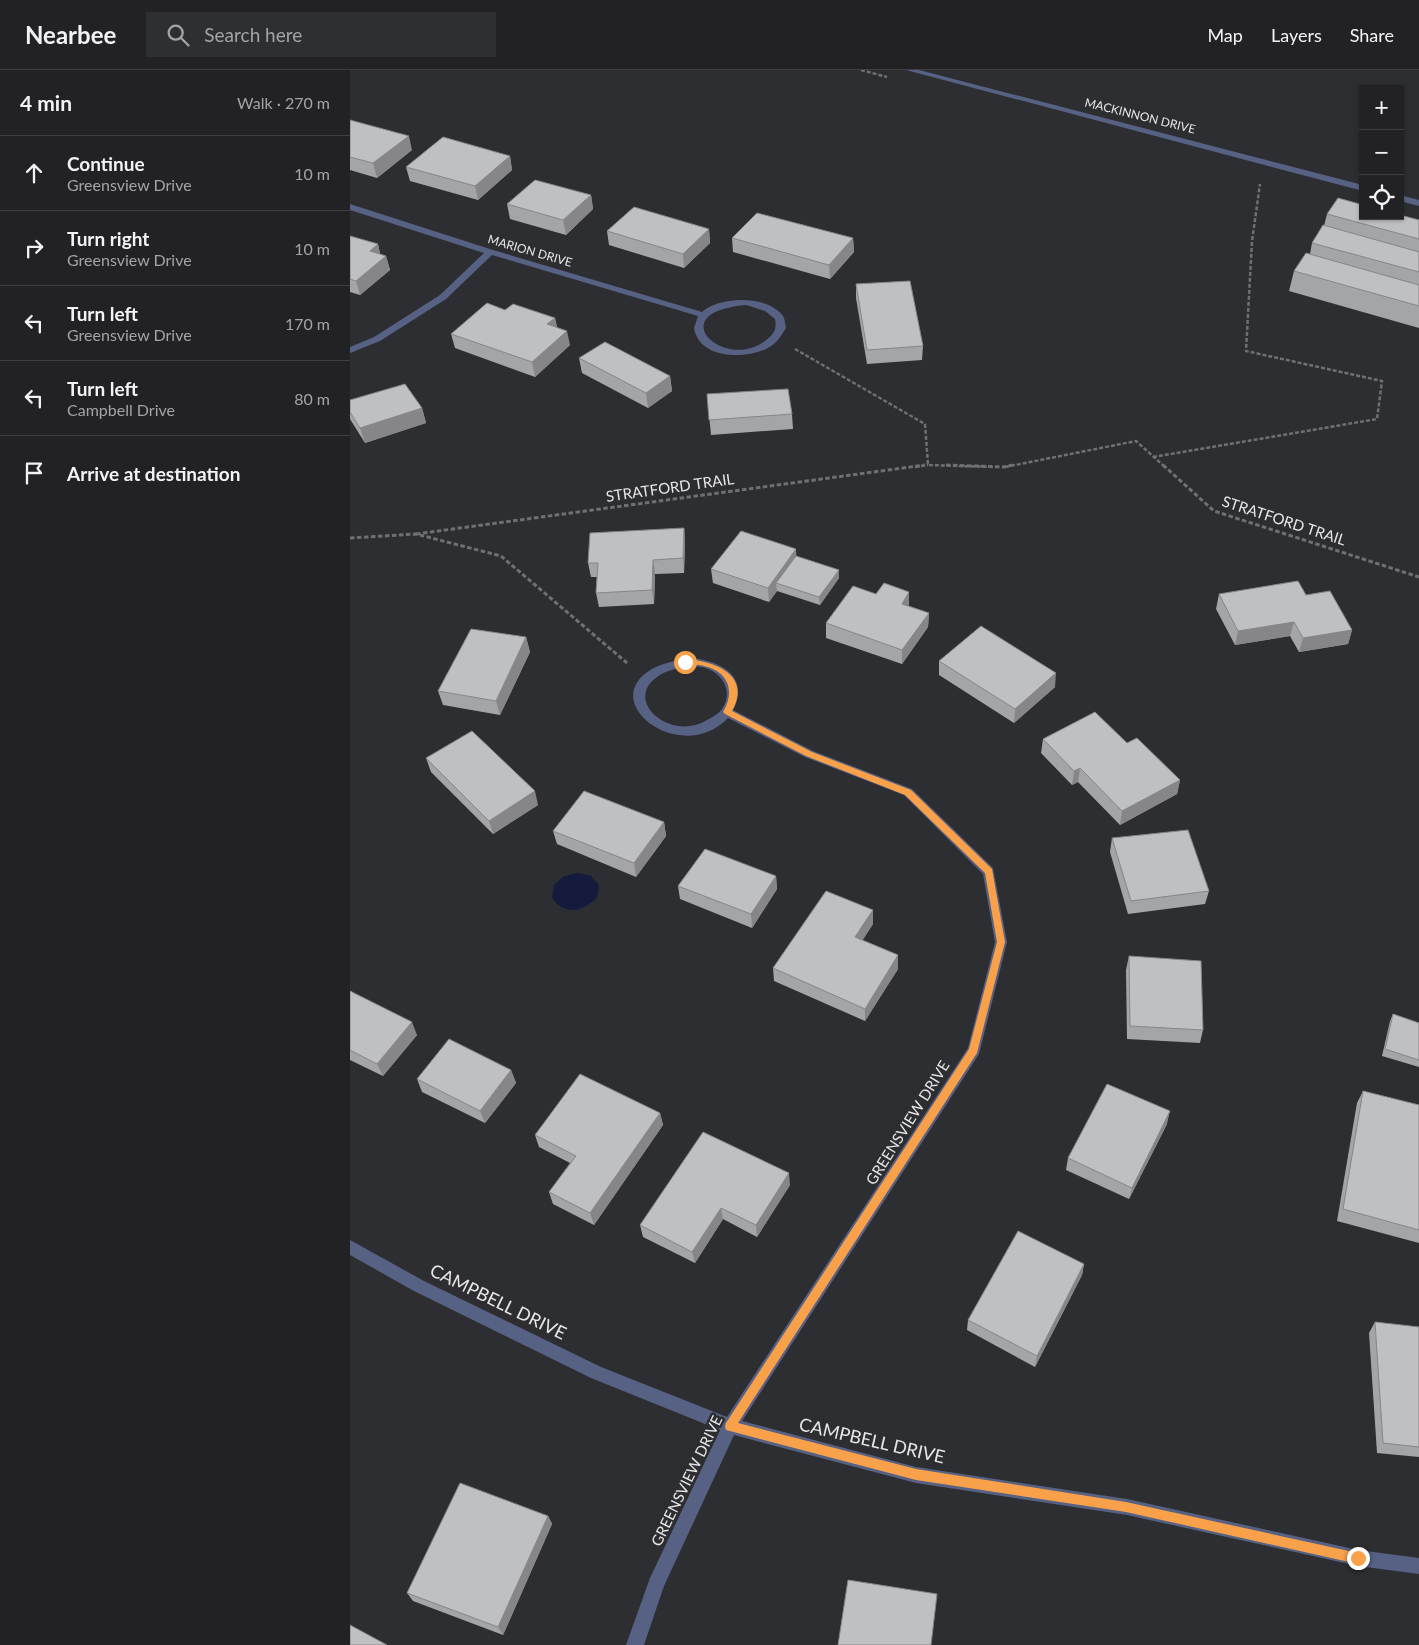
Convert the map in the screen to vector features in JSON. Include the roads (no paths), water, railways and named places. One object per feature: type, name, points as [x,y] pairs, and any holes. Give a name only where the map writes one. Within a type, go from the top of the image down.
[{"type":"street","name":"MACKINNON DRIVE","points":[[910,70],[1359,187]]},
{"type":"street","points":[[1404,199],[1419,202]]},
{"type":"street","name":"MARION DRIVE","points":[[350,207],[490,252],[704,315]]},
{"type":"street","points":[[350,350],[377,339],[443,297],[490,252]]},
{"type":"street","points":[[746,302],[762,305],[774,311],[781,319],[782,329],[777,339],[766,346],[751,351],[734,352],[718,349],[705,343],[699,334],[698,324],[704,315],[715,308],[730,303],[746,302]]},
{"type":"street","points":[[700,662],[714,667],[725,674],[732,682],[733,702],[727,712],[709,725],[683,731],[657,725],[647,718],[641,709],[638,699],[646,679],[657,670],[670,664],[700,662]]},
{"type":"street","name":"GREENSVIEW DRIVE","points":[[635,1645],[656,1584],[730,1426],[974,1050],[1001,942],[989,872],[908,792],[809,754],[727,712]]},
{"type":"street","name":"CAMPBELL DRIVE","points":[[350,1247],[419,1286],[596,1373],[730,1426],[916,1474],[1126,1507],[1358,1558],[1419,1566]]},
{"type":"water","points":[[578,873],[591,876],[599,885],[597,898],[579,909],[568,910],[557,904],[552,898],[554,885],[564,876]]}]
